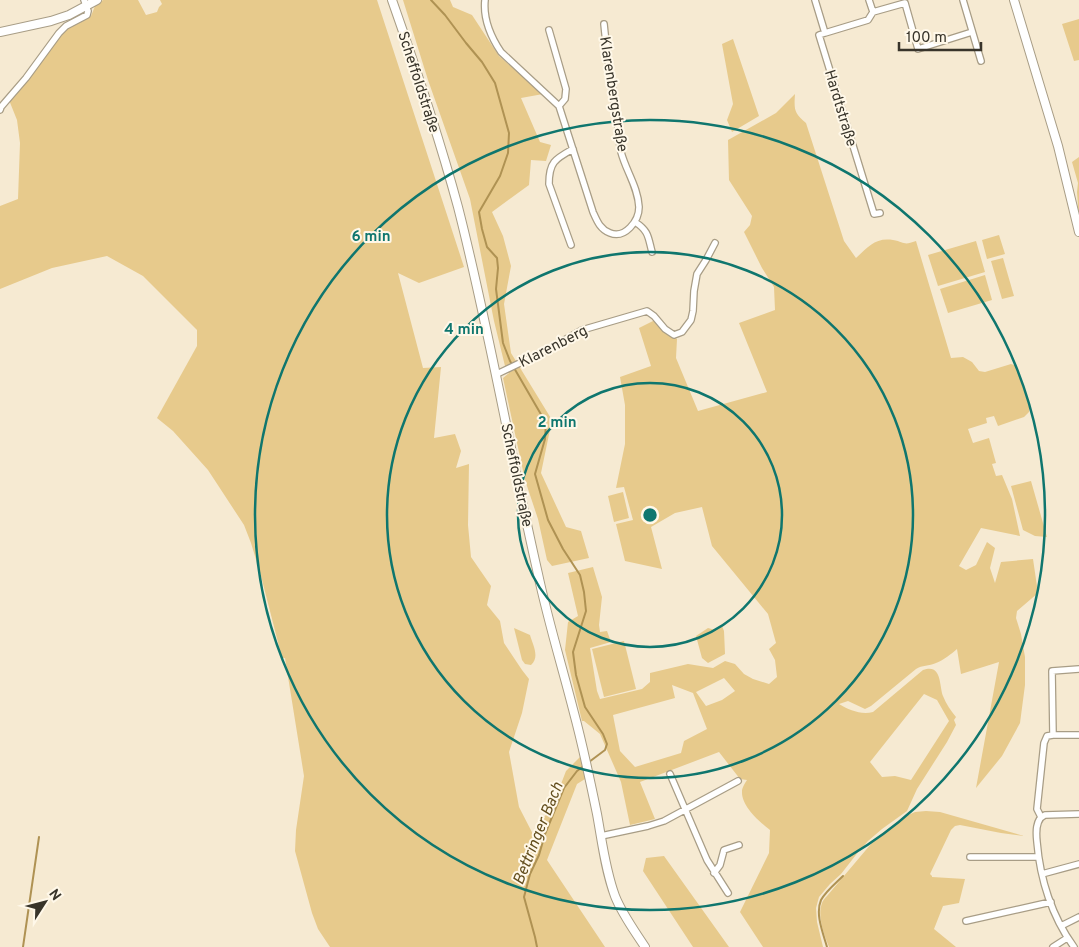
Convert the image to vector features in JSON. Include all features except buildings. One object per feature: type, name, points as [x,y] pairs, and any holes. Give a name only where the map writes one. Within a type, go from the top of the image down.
[{"type":"main road","points":[[0,32],[51,22],[69,15],[85,3],[97,0]]},
{"type":"main road","name":"Scheffoldstraße","points":[[392,0],[420,80],[455,198],[500,373],[538,574],[554,643],[589,774],[608,874],[616,898],[645,947]]},
{"type":"main road","points":[[1014,0],[1058,146],[1079,232]]},
{"type":"street","points":[[485,0],[486,18],[494,41],[501,52],[559,106],[598,224],[612,234],[620,234],[627,231],[635,222],[644,228],[647,233],[652,252]]},
{"type":"street","name":"Hardtstraße","points":[[815,0],[825,32],[819,35],[874,214],[880,213]]},
{"type":"street","points":[[869,0],[873,12]]},
{"type":"street","points":[[963,0],[981,61]]},
{"type":"street","points":[[0,110],[59,33],[66,26],[87,15],[88,11],[85,3]]},
{"type":"street","points":[[825,32],[868,20],[873,12],[905,3],[918,49],[972,32]]},
{"type":"street","name":"Klarenbergstraße","points":[[604,24],[621,152],[636,192],[639,208],[635,222]]},
{"type":"street","points":[[549,30],[566,89],[565,99],[559,106]]},
{"type":"street","points":[[571,245],[549,184],[549,174],[552,164],[558,157],[573,149]]},
{"type":"street","name":"Klarenberg","points":[[500,373],[582,330],[646,311],[674,335],[682,332],[691,320],[694,311],[694,291],[697,274],[714,243]]},
{"type":"street","points":[[1053,735],[1052,671],[1079,669]]},
{"type":"street","points":[[1074,947],[1067,938],[1050,902],[1042,874],[1038,858],[1037,827],[1041,817],[1037,809],[1044,743],[1048,736],[1079,735]]},
{"type":"street","points":[[670,774],[706,860],[728,893]]},
{"type":"street","points":[[601,836],[648,826],[664,820],[738,780]]},
{"type":"street","points":[[1041,817],[1079,814]]},
{"type":"street","points":[[714,873],[720,865],[724,850],[739,845]]},
{"type":"street","points":[[970,857],[1038,858]]},
{"type":"street","points":[[1042,874],[1079,864]]},
{"type":"street","points":[[966,921],[1050,902]]},
{"type":"street","points":[[1061,926],[1079,917]]},
{"type":"street","points":[[1053,947],[1067,938]]},
{"type":"shaded area","points":[[103,0],[138,0],[146,15],[157,12],[162,4],[160,0],[377,0],[464,267],[419,283],[398,273],[423,368],[441,367],[434,438],[455,434],[461,451],[456,468],[469,464],[468,525],[471,557],[491,586],[487,605],[500,621],[504,643],[529,679],[522,713],[509,752],[519,807],[537,842],[544,817],[551,810],[566,771],[581,756],[585,779],[577,784],[547,860],[605,947],[330,947],[318,929],[295,851],[296,830],[304,776],[285,658],[282,658],[251,543],[244,525],[208,470],[173,431],[157,418],[197,346],[197,330],[143,276],[107,256],[52,268],[0,289],[0,206],[18,199],[20,143],[17,120],[9,100],[61,33],[91,16],[95,6]]},
{"type":"shaded area","points":[[403,0],[450,0],[453,7],[472,15],[499,56],[543,94],[521,98],[540,142],[551,145],[546,161],[531,160],[529,185],[492,212],[503,236],[511,266],[504,304],[511,353],[552,420],[541,473],[566,527],[581,531],[589,558],[552,566],[547,560],[538,519],[525,480],[503,378],[509,373],[505,366],[494,321],[470,199],[428,80]]},
{"type":"shaded area","points":[[1079,19],[1079,60],[1074,61],[1062,24]]},
{"type":"shaded area","points":[[733,39],[759,116],[732,132],[727,120],[733,104],[722,44]]},
{"type":"shaded area","points":[[795,94],[796,111],[806,123],[844,241],[856,258],[872,244],[881,240],[906,243],[916,241],[951,358],[963,357],[972,362],[979,371],[985,372],[1011,364],[1014,365],[1017,368],[1029,407],[1029,412],[1024,417],[998,426],[994,416],[986,418],[987,423],[968,429],[973,443],[989,438],[996,463],[992,464],[996,476],[1002,475],[1012,499],[1020,536],[981,528],[959,566],[966,570],[976,565],[987,542],[995,548],[990,568],[995,583],[1001,562],[1033,559],[1038,593],[1017,611],[1016,618],[1025,657],[1025,685],[1020,723],[1002,756],[976,788],[999,662],[961,674],[957,649],[939,662],[916,669],[865,709],[848,701],[839,704],[855,711],[873,712],[923,670],[929,669],[937,672],[939,676],[944,699],[956,717],[954,720],[956,725],[917,789],[907,811],[868,841],[819,897],[816,908],[817,922],[823,947],[763,947],[740,912],[769,853],[770,830],[752,813],[745,802],[742,790],[747,780],[740,779],[719,752],[640,782],[655,819],[630,825],[621,782],[600,734],[582,721],[565,650],[568,622],[578,616],[568,573],[593,567],[602,597],[600,632],[607,631],[611,642],[590,648],[600,699],[642,689],[650,682],[650,673],[688,664],[713,668],[725,661],[735,664],[744,674],[753,679],[769,684],[777,677],[775,660],[769,649],[776,643],[768,614],[712,546],[702,507],[675,513],[651,527],[662,569],[625,561],[616,524],[633,520],[624,487],[616,488],[625,444],[625,405],[620,377],[651,366],[639,328],[655,320],[663,331],[677,339],[676,358],[698,411],[767,392],[739,323],[775,310],[774,287],[744,232],[750,225],[752,216],[729,180],[728,140],[776,113]],"holes":[[[724,678],[735,691],[722,700],[706,706],[696,692]],[[672,685],[693,693],[707,729],[684,741],[681,753],[635,767],[620,751],[613,715],[675,698]],[[924,694],[937,700],[949,721],[911,780],[895,776],[882,777],[870,762]]]},
{"type":"shaded area","points":[[1079,157],[1079,220],[1078,183],[1072,162]]},
{"type":"shaded area","points":[[999,235],[1005,254],[987,259],[982,240]]},
{"type":"shaded area","points":[[976,241],[985,272],[938,286],[928,255]]},
{"type":"shaded area","points":[[1003,258],[1014,296],[1002,299],[991,261]]},
{"type":"shaded area","points":[[985,275],[992,300],[948,313],[940,289]]},
{"type":"shaded area","points":[[1031,481],[1047,537],[1035,536],[1023,530],[1011,486]]},
{"type":"shaded area","points":[[623,492],[629,518],[614,522],[608,496]]},
{"type":"shaded area","points":[[722,626],[725,654],[708,663],[702,658],[696,636],[708,628],[715,630]]},
{"type":"shaded area","points":[[514,628],[530,635],[535,655],[534,662],[531,665],[525,664],[522,660]]},
{"type":"shaded area","points":[[624,641],[636,689],[604,697],[592,649]]},
{"type":"shaded area","points":[[915,812],[940,812],[1024,836],[960,825],[955,826],[951,830],[930,874],[932,877],[965,879],[959,903],[943,906],[934,929],[956,947],[829,947],[823,931],[820,914],[823,900],[876,838],[906,816]]},
{"type":"shaded area","points":[[664,856],[729,947],[693,947],[643,871],[646,858]]},
{"type":"waterway","name":"Bettringer Bach","points":[[431,0],[482,62],[495,83],[509,133],[508,153],[500,176],[479,212],[487,247],[497,258],[496,289],[503,343],[510,361],[546,423],[545,439],[535,474],[548,520],[563,549],[580,575],[584,592],[586,611],[573,652],[576,675],[585,707],[603,734],[607,744],[605,750],[589,762]]},
{"type":"waterway","name":"Bettringer Bach","points":[[537,947],[524,897],[530,874],[564,788],[577,771],[585,765]]},
{"type":"waterway","points":[[23,947],[39,837]]},
{"type":"waterway","points":[[827,947],[820,924],[819,905],[826,893],[843,876]]}]
